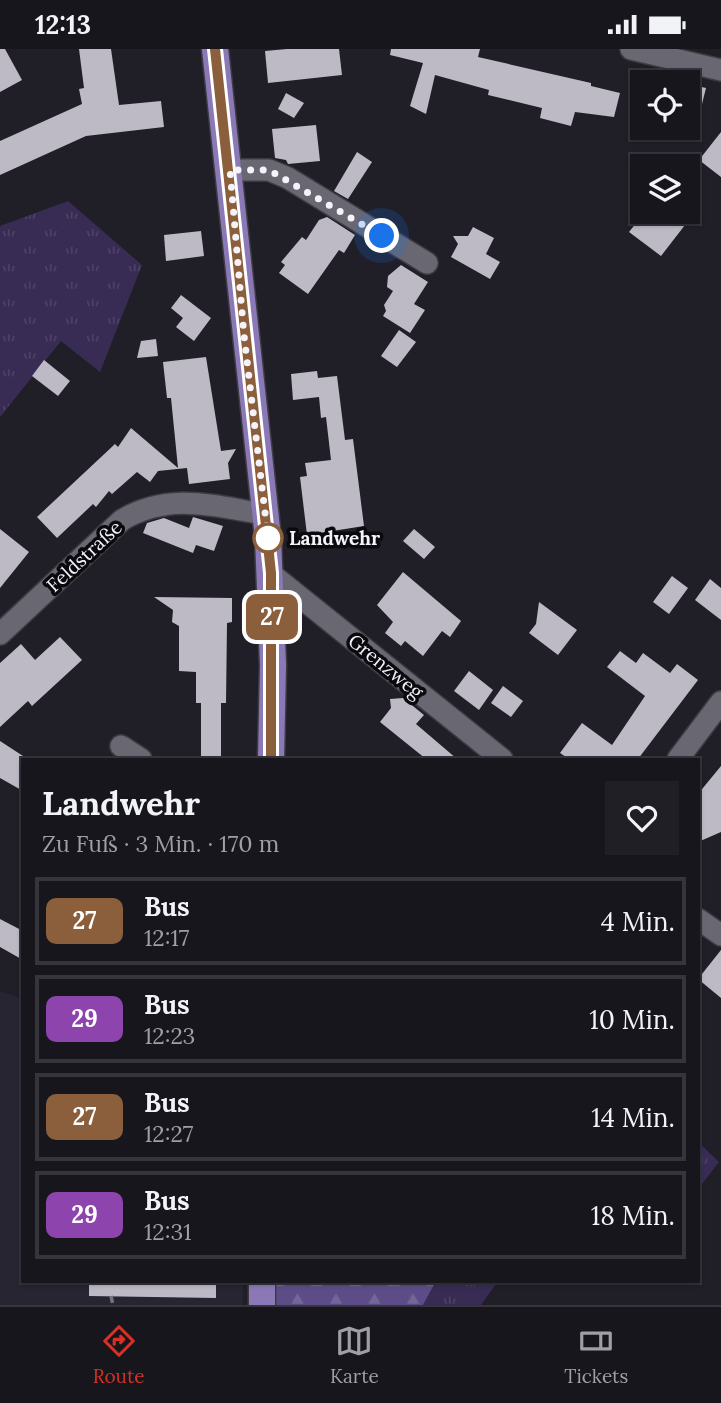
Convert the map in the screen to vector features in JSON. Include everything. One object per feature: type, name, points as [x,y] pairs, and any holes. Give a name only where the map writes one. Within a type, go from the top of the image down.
[{"type":"main road","points":[[215,49],[271,573],[271,758]]},
{"type":"main road","points":[[262,1283],[262,1305]]},
{"type":"street","points":[[632,49],[721,70]]},
{"type":"street","points":[[230,170],[269,170],[288,178],[427,263]]},
{"type":"street","name":"Feldstraße","points":[[0,634],[122,520],[139,509],[160,503],[185,502],[264,514]]},
{"type":"street","name":"Grenzweg","points":[[271,573],[501,758]]},
{"type":"street","points":[[679,758],[721,702]]},
{"type":"street","points":[[121,746],[139,758]]},
{"type":"street","points":[[700,920],[721,935]]},
{"type":"path","points":[[111,1296],[113,1305]]},
{"type":"shaded area","points":[[0,991],[21,998],[21,1283],[243,1283],[243,1305],[0,1305]]},
{"type":"green space","points":[[68,201],[142,265],[100,372],[61,341],[0,417],[0,226]]},
{"type":"green space","points":[[700,1144],[719,1162],[700,1186]]},
{"type":"green space","points":[[262,1283],[435,1283],[423,1305],[262,1305]]},
{"type":"green space","points":[[435,1283],[497,1283],[481,1305],[423,1305]]},
{"type":"building","points":[[0,49],[5,49],[22,80],[0,92]]},
{"type":"building","points":[[79,49],[111,49],[119,105],[161,101],[164,127],[86,136],[0,175],[0,141],[82,104],[79,89],[84,88]]},
{"type":"building","points":[[339,49],[342,75],[268,83],[265,51]]},
{"type":"building","points":[[391,49],[480,49],[478,57],[591,83],[591,86],[620,93],[614,117],[575,112],[571,126],[540,118],[542,108],[488,95],[489,90],[435,75],[426,114],[410,106],[423,63],[390,55]]},
{"type":"building","points":[[700,87],[706,88],[700,112]]},
{"type":"building","points":[[286,93],[304,103],[294,118],[278,109]]},
{"type":"building","points":[[316,125],[320,161],[288,164],[286,160],[275,158],[272,129]]},
{"type":"building","points":[[721,132],[721,177],[700,159]]},
{"type":"building","points":[[357,152],[372,162],[348,199],[334,191]]},
{"type":"building","points":[[327,217],[355,235],[344,253],[339,250],[308,294],[279,273],[285,265],[281,262],[302,237],[306,240],[319,220]]},
{"type":"building","points":[[635,224],[685,225],[661,256],[629,232]]},
{"type":"building","points":[[473,227],[494,238],[486,254],[500,262],[490,279],[451,257],[458,244],[453,236],[468,236]]},
{"type":"building","points":[[201,231],[204,256],[166,261],[164,235]]},
{"type":"building","points":[[401,265],[428,282],[414,304],[425,310],[410,333],[383,316],[386,311],[384,305],[393,291],[387,287],[388,276]]},
{"type":"building","points":[[181,295],[211,318],[194,341],[176,327],[183,318],[171,308]]},
{"type":"building","points":[[399,330],[416,342],[397,367],[381,356]]},
{"type":"building","points":[[156,339],[158,356],[137,358],[141,341]]},
{"type":"building","points":[[206,357],[221,451],[236,449],[228,463],[230,479],[189,484],[187,468],[158,471],[150,482],[137,472],[112,494],[109,491],[96,507],[93,504],[57,538],[37,517],[115,444],[118,447],[131,428],[178,468],[171,398],[167,398],[163,362]]},
{"type":"building","points":[[44,360],[70,381],[58,396],[32,376]]},
{"type":"building","points":[[317,371],[318,378],[337,376],[345,440],[353,439],[364,526],[307,535],[300,477],[307,476],[305,463],[331,460],[326,417],[321,418],[319,397],[293,400],[291,374]]},
{"type":"building","points":[[193,517],[223,526],[214,551],[196,545],[193,553],[143,533],[147,523],[164,518],[189,528]]},
{"type":"building","points":[[0,529],[29,552],[0,588]]},
{"type":"building","points":[[414,529],[435,547],[424,559],[403,541]]},
{"type":"building","points":[[403,572],[461,621],[450,637],[442,631],[423,656],[405,641],[401,646],[385,633],[393,622],[377,605]]},
{"type":"building","points":[[672,576],[688,588],[669,614],[653,602]]},
{"type":"building","points":[[710,579],[721,588],[721,620],[695,600]]},
{"type":"building","points":[[154,597],[232,598],[232,622],[227,623],[226,703],[221,703],[221,758],[201,758],[201,703],[196,703],[196,672],[179,671],[179,626],[172,622],[173,610]]},
{"type":"building","points":[[539,602],[577,630],[558,655],[529,633],[536,624]]},
{"type":"building","points":[[60,637],[82,660],[32,706],[28,701],[0,727],[0,663],[21,644],[35,660]]},
{"type":"building","points":[[620,651],[636,663],[643,653],[670,673],[677,664],[698,680],[639,758],[568,758],[560,753],[582,723],[612,745],[645,696],[607,667]]},
{"type":"building","points":[[469,671],[493,690],[479,710],[454,691]]},
{"type":"building","points":[[503,686],[523,701],[511,717],[491,703]]},
{"type":"building","points":[[403,698],[424,715],[416,724],[456,758],[425,758],[380,722],[391,708],[390,699]]},
{"type":"building","points":[[0,741],[23,756],[21,790],[0,778]]},
{"type":"building","points":[[721,766],[721,832],[700,841],[700,792]]},
{"type":"building","points":[[0,919],[21,930],[21,959],[0,947]]},
{"type":"building","points":[[721,950],[721,998],[700,981],[700,976]]},
{"type":"building","points":[[89,1283],[216,1283],[216,1298],[89,1296]]},
{"type":"bus line","name":"27","points":[[215,49],[271,573],[271,758]]},
{"type":"place","name":"Landwehr","points":[[268,538]]},
{"type":"route","points":[[268,538],[244,335],[230,170],[255,168],[269,170],[288,178],[382,236]]}]
